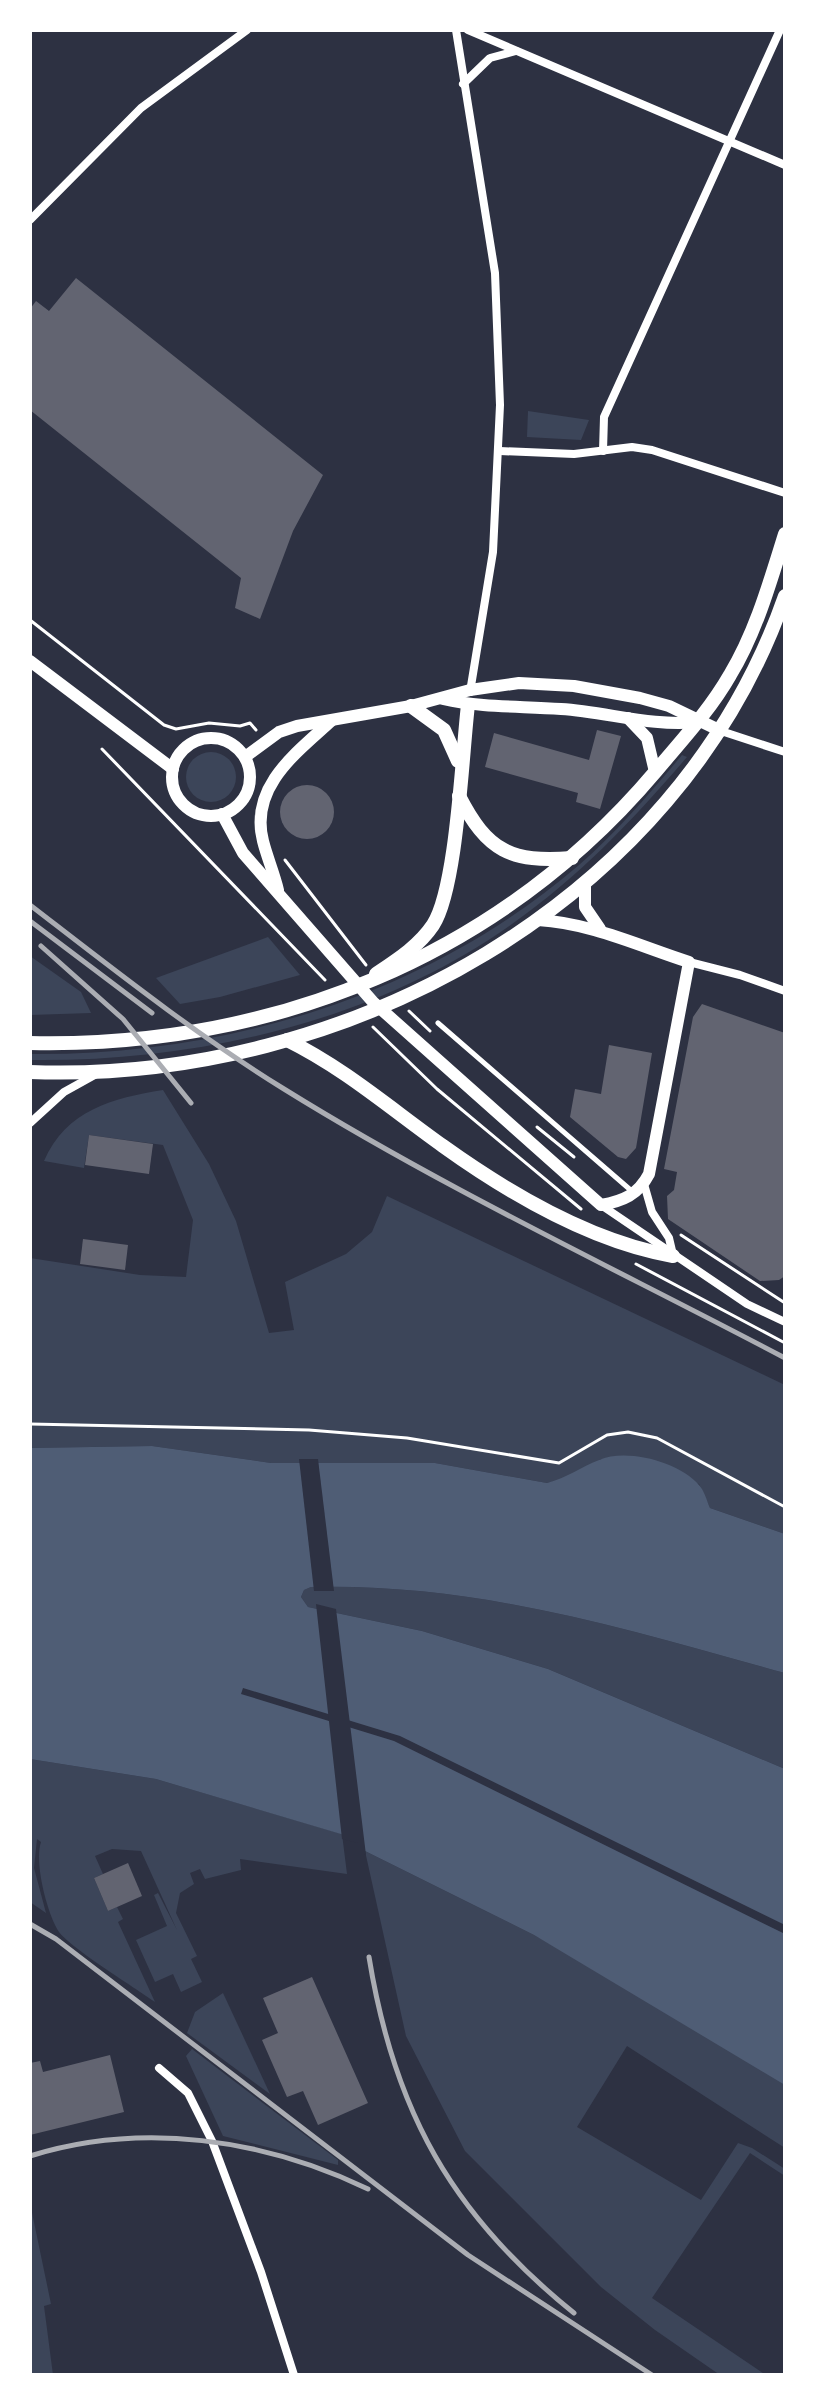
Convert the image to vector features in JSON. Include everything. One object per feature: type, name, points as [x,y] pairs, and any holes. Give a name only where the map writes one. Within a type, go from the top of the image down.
[{"type":"main road","points":[[30,1043],[121,1040],[254,1018],[389,975],[452,944],[511,905],[572,858],[655,772],[698,722],[737,662],[755,623],[785,534]]},
{"type":"main road","points":[[30,1072],[101,1072],[144,1068],[202,1060],[287,1040],[372,1012],[460,970],[538,920],[585,882],[656,810],[721,731],[758,668],[785,596]]},
{"type":"main road","points":[[363,983],[406,954],[434,924],[447,880],[469,697]]},
{"type":"main road","points":[[411,706],[444,730],[460,767]]},
{"type":"main road","points":[[459,795],[478,829],[502,851],[523,859],[572,858]]},
{"type":"main road","points":[[287,1040],[344,1071],[447,1149],[504,1184],[603,1237],[635,1249],[673,1256]]},
{"type":"street","points":[[30,220],[141,108],[247,30]]},
{"type":"street","points":[[456,30],[495,273],[500,451],[488,591],[469,697]]},
{"type":"street","points":[[468,30],[785,165]]},
{"type":"street","points":[[603,451],[604,417],[780,30]]},
{"type":"street","points":[[463,84],[490,58],[517,51]]},
{"type":"street","points":[[500,451],[574,454],[632,447],[652,450],[785,493]]},
{"type":"street","points":[[30,661],[173,769]]},
{"type":"street","points":[[469,697],[519,683],[574,686],[669,706],[698,722],[785,752]]},
{"type":"street","points":[[245,757],[279,732],[440,698],[469,697],[664,725],[698,722]]},
{"type":"street","points":[[628,718],[647,738],[655,772]]},
{"type":"street","points":[[280,897],[262,840],[262,812],[267,793],[294,753],[332,719]]},
{"type":"street","points":[[208,738],[229,742],[245,757],[249,787],[239,804],[222,814],[211,816],[189,809],[175,792],[173,769],[182,751],[208,738]]},
{"type":"street","points":[[222,814],[243,853],[336,962],[403,1030],[601,1205],[747,1304],[785,1322]]},
{"type":"street","points":[[585,882],[585,907],[602,932]]},
{"type":"street","points":[[538,920],[566,921],[785,991]]},
{"type":"street","points":[[601,1205],[620,1202],[640,1189],[653,1160],[689,962]]},
{"type":"street","points":[[30,1123],[64,1092],[101,1072]]},
{"type":"street","points":[[640,1189],[669,1238],[673,1256]]},
{"type":"street","points":[[159,2068],[188,2093],[212,2141],[261,2272],[294,2375]]},
{"type":"lane","points":[[438,1023],[640,1189]]},
{"type":"path","points":[[30,620],[164,725],[176,729],[209,723],[240,726],[250,723]]},
{"type":"path","points":[[102,749],[315,969]]},
{"type":"path","points":[[282,856],[356,953]]},
{"type":"path","points":[[384,1037],[437,1089],[582,1210]]},
{"type":"path","points":[[634,1263],[785,1343]]},
{"type":"path","points":[[30,1424],[323,1431],[407,1438],[559,1463],[607,1435],[628,1432],[657,1438],[785,1507]]},
{"type":"shaded area","points":[[528,411],[589,420],[581,440],[527,437]]},
{"type":"shaded area","points":[[211,752],[228,760],[236,777],[228,794],[211,802],[194,794],[186,777],[194,760]]},
{"type":"shaded area","points":[[682,755],[687,757],[647,803],[560,887],[512,924],[459,958],[402,987],[343,1011],[282,1030],[220,1044],[93,1059],[30,1060],[30,1054],[104,1052],[178,1044],[250,1029],[322,1009],[391,982],[457,950],[520,911],[579,865],[620,826]]},
{"type":"shaded area","points":[[268,937],[300,975],[220,997],[180,1004],[156,978]]},
{"type":"shaded area","points":[[30,956],[81,992],[91,1013],[30,1015]]},
{"type":"shaded area","points":[[163,1090],[209,1164],[236,1221],[269,1333],[294,1330],[285,1282],[346,1254],[372,1232],[387,1196],[785,1385],[785,1534],[710,1508],[699,1484],[601,1459],[565,1479],[547,1483],[435,1463],[271,1463],[152,1446],[30,1448],[30,1258],[140,1275],[186,1277],[193,1220],[163,1145],[89,1135],[84,1168],[44,1161],[65,1130],[93,1109],[126,1097]]},
{"type":"shaded area","points":[[152,1446],[271,1463],[435,1463],[547,1483],[599,1460],[638,1457],[666,1464],[690,1477],[701,1487],[710,1508],[785,1534],[785,1673],[609,1625],[493,1601],[373,1588],[311,1587],[304,1590],[301,1597],[308,1607],[422,1631],[548,1669],[785,1769],[785,1925],[400,1736],[243,1688],[241,1694],[394,1741],[785,1934],[785,2085],[534,1935],[365,1851],[361,1840],[156,1779],[30,1759],[30,1448]]},
{"type":"shaded area","points":[[311,1587],[373,1588],[493,1601],[609,1625],[785,1673],[785,1769],[548,1669],[422,1631],[308,1607],[301,1597],[304,1590]]},
{"type":"shaded area","points":[[30,1759],[156,1779],[342,1834],[347,1874],[240,1859],[241,1870],[205,1879],[200,1869],[190,1873],[194,1884],[180,1893],[176,1913],[197,1956],[191,1959],[202,1982],[181,1992],[173,1974],[155,1982],[136,1940],[167,1926],[154,1895],[158,1893],[177,1930],[141,1851],[112,1849],[95,1856],[103,1874],[94,1878],[108,1911],[117,1907],[123,1919],[118,1922],[155,2002],[90,1958],[59,1932],[43,1888],[39,1862],[41,1842],[37,1839],[34,1868],[46,1913],[30,1902]]},
{"type":"shaded area","points":[[365,1851],[534,1935],[785,2075],[785,2148],[627,2046],[577,2127],[701,2200],[738,2143],[752,2148],[785,2169],[785,2176],[750,2153],[652,2298],[766,2375],[720,2375],[655,2330],[601,2287],[465,2151],[406,2036]]},
{"type":"shaded area","points":[[223,1993],[270,2094],[187,2033],[195,2012]]},
{"type":"shaded area","points":[[192,2049],[338,2160],[338,2165],[223,2136],[186,2056]]},
{"type":"shaded area","points":[[30,2203],[51,2304],[44,2306],[53,2375],[30,2375]]},
{"type":"pier","points":[[299,1459],[318,1459],[334,1591],[314,1591]]},
{"type":"pier","points":[[316,1604],[336,1609],[366,1855],[358,1851],[358,1843],[342,1839]]},
{"type":"building","points":[[76,278],[323,475],[293,531],[260,619],[235,608],[241,578],[30,410],[30,309],[36,301],[49,311]]},
{"type":"building","points":[[597,730],[621,736],[600,809],[576,802],[578,793],[485,767],[494,733],[589,760]]},
{"type":"building","points":[[307,785],[326,793],[334,812],[326,831],[307,839],[288,831],[280,812],[288,793]]},
{"type":"building","points":[[702,1004],[785,1033],[785,1276],[779,1280],[760,1281],[668,1219],[667,1196],[674,1190],[677,1172],[664,1169],[693,1017]]},
{"type":"building","points":[[609,1045],[652,1053],[636,1148],[626,1159],[618,1157],[570,1117],[575,1089],[601,1094]]},
{"type":"building","points":[[89,1135],[153,1144],[149,1174],[85,1165]]},
{"type":"building","points":[[83,1239],[128,1245],[125,1270],[80,1264]]},
{"type":"building","points":[[128,1863],[142,1896],[108,1911],[94,1878]]},
{"type":"building","points":[[312,1977],[368,2103],[318,2125],[303,2091],[287,2097],[262,2040],[278,2033],[263,1998]]},
{"type":"building","points":[[110,2055],[124,2112],[30,2135],[30,2063],[40,2061],[43,2072]]},
{"type":"railway","points":[[30,905],[218,1046],[345,1126],[469,1195],[785,1358]]},
{"type":"railway","points":[[30,921],[152,1013]]},
{"type":"railway","points":[[41,946],[123,1019],[191,1103]]},
{"type":"railway","points":[[30,1924],[56,1939],[468,2255],[652,2375]]},
{"type":"railway","points":[[369,1957],[394,2064],[435,2156],[462,2198],[494,2238],[531,2276],[574,2313]]},
{"type":"railway","points":[[30,2156],[72,2145],[115,2139],[202,2141],[245,2147],[287,2158],[368,2189]]}]
